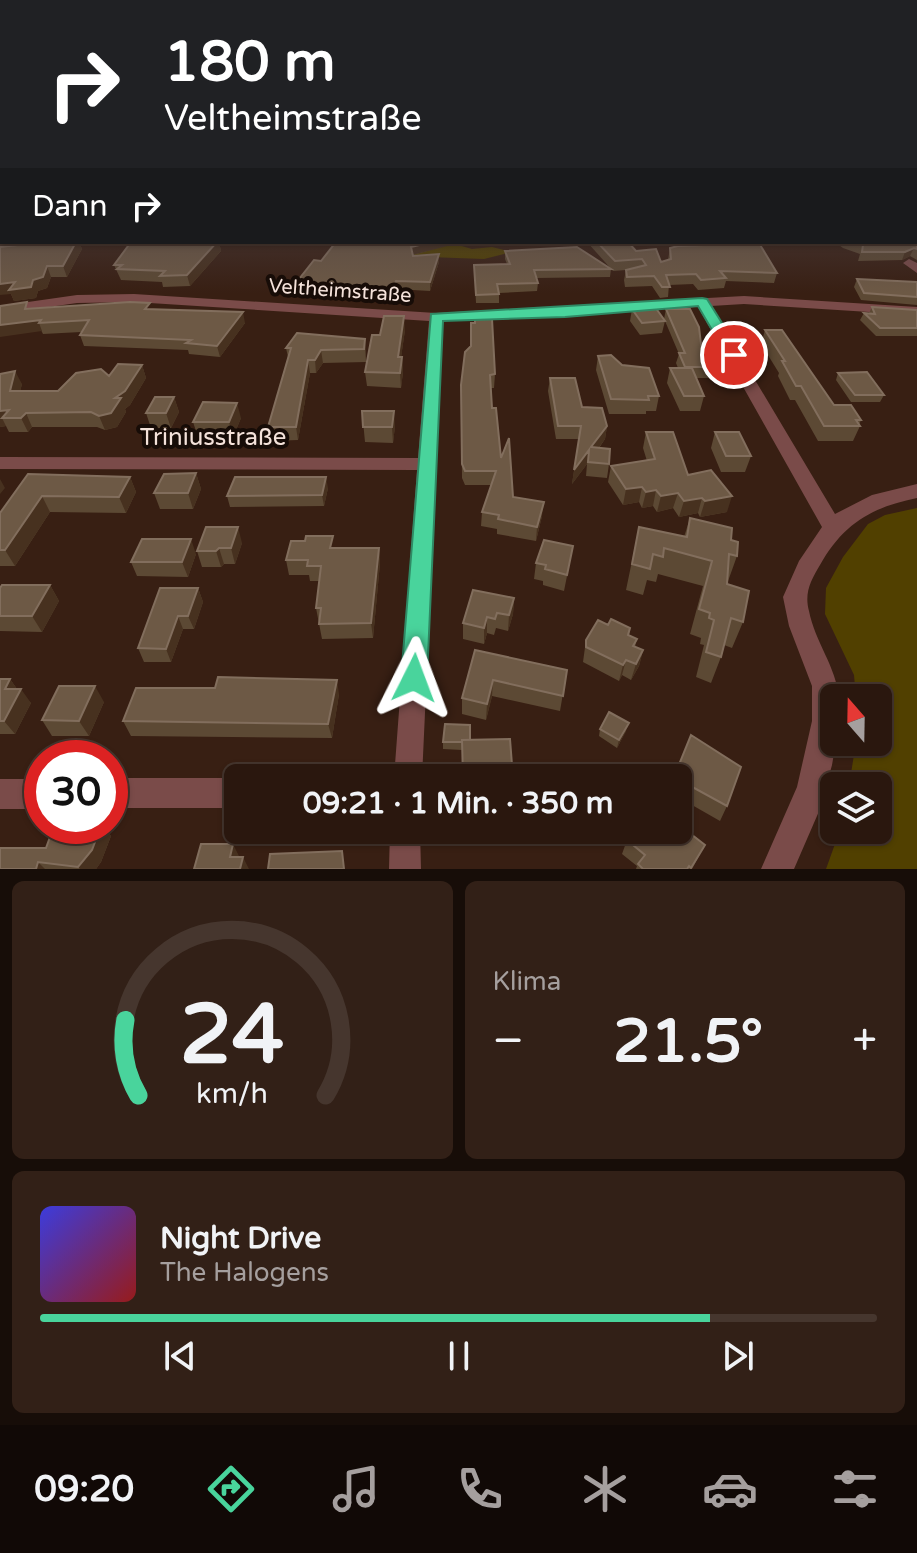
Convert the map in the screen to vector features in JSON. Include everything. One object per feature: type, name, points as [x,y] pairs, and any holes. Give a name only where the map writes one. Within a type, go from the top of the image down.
[{"type":"street","name":"Veltheimstraße","points":[[0,310],[77,299],[134,298],[436,317],[702,302],[796,302],[917,311]]},
{"type":"street","points":[[702,302],[708,307],[832,527]]},
{"type":"street","points":[[409,764],[436,317]]},
{"type":"street","name":"Triniusstraße","points":[[0,463],[427,464]]},
{"type":"street","points":[[777,869],[790,846],[807,801],[819,754],[826,701],[824,674],[795,599],[798,584],[832,527],[852,510],[876,500],[917,491]]},
{"type":"street","points":[[128,793],[224,793]]},
{"type":"street","points":[[0,794],[24,794]]},
{"type":"street","points":[[405,844],[405,869]]},
{"type":"shaded area","points":[[436,244],[455,244],[472,249],[492,247],[512,252],[484,259],[373,255]]},
{"type":"shaded area","points":[[917,508],[917,869],[826,869],[835,844],[892,844],[892,772],[851,772],[854,756],[892,756],[892,684],[855,684],[854,675],[825,614],[826,588],[843,557],[868,524],[885,515]]},
{"type":"building","points":[[75,244],[63,266],[47,266],[43,277],[33,280],[31,287],[9,290],[15,282],[0,284],[0,247]]},
{"type":"building","points":[[130,244],[215,244],[187,275],[160,276],[165,271],[117,269],[122,265],[114,265]]},
{"type":"building","points":[[334,244],[424,244],[411,247],[413,256],[439,254],[430,282],[396,281],[392,291],[296,283],[314,260],[321,261]]},
{"type":"building","points":[[599,244],[630,244],[636,251],[656,249],[661,262],[671,259],[670,248],[678,246],[760,244],[777,273],[720,271],[726,278],[701,280],[696,274],[666,275],[670,287],[662,287],[654,276],[627,277],[626,270],[646,265],[642,259],[615,261]]},
{"type":"building","points":[[859,244],[917,244],[917,249],[862,252],[863,245]]},
{"type":"building","points":[[577,247],[611,269],[534,270],[538,283],[497,284],[499,294],[476,295],[474,265],[510,264],[505,251]]},
{"type":"building","points":[[857,279],[917,282],[917,297],[864,293]]},
{"type":"building","points":[[27,302],[25,309],[130,302],[150,303],[145,309],[243,312],[217,346],[186,343],[191,340],[80,335],[89,320],[39,323],[41,320],[0,325],[0,306]]},
{"type":"building","points":[[655,307],[665,321],[642,323],[632,309]]},
{"type":"building","points":[[872,307],[917,310],[917,328],[880,328],[864,313],[875,314]]},
{"type":"building","points":[[666,309],[690,309],[699,327],[702,353],[712,367],[685,367],[679,353],[685,353]]},
{"type":"building","points":[[384,316],[404,316],[398,357],[402,357],[400,373],[365,372],[372,335],[380,335]]},
{"type":"building","points":[[475,319],[492,319],[495,374],[490,375],[492,408],[496,408],[501,458],[509,438],[513,497],[544,502],[537,527],[498,519],[499,515],[482,512],[496,471],[465,471],[462,464],[461,385],[465,352],[471,346],[471,323],[475,323]]},
{"type":"building","points":[[765,330],[782,330],[834,405],[851,405],[861,420],[856,420],[860,426],[824,426],[801,386],[796,386],[782,361],[785,361]]},
{"type":"building","points":[[297,333],[365,339],[364,349],[321,350],[315,360],[308,360],[296,427],[268,427],[291,348],[286,348]]},
{"type":"building","points":[[611,355],[622,365],[649,368],[659,396],[648,396],[649,400],[611,399],[598,356]]},
{"type":"building","points":[[118,364],[142,365],[125,391],[115,398],[121,398],[111,413],[99,416],[91,412],[26,413],[21,418],[2,418],[9,410],[0,411],[0,374],[15,371],[10,391],[58,391],[76,373],[101,369],[109,376]]},
{"type":"building","points":[[670,368],[692,368],[704,396],[684,396]]},
{"type":"building","points":[[867,372],[884,395],[855,395],[838,373]]},
{"type":"building","points":[[550,378],[575,378],[582,407],[602,408],[607,426],[591,447],[610,449],[609,464],[588,462],[589,450],[574,470],[581,426],[558,426]]},
{"type":"building","points":[[155,397],[174,397],[166,413],[146,413]]},
{"type":"building","points":[[203,402],[237,403],[229,422],[193,422]]},
{"type":"building","points":[[362,411],[394,411],[392,427],[363,427]]},
{"type":"building","points":[[646,432],[673,432],[688,475],[711,470],[732,496],[684,501],[678,493],[661,496],[656,490],[646,492],[642,487],[626,489],[611,466],[655,459]]},
{"type":"building","points":[[715,432],[739,432],[751,456],[726,456]]},
{"type":"building","points":[[196,473],[188,493],[154,493],[164,474]]},
{"type":"building","points":[[28,474],[130,477],[119,497],[42,496],[5,550],[0,550],[0,513]]},
{"type":"building","points":[[235,477],[326,477],[322,495],[227,496]]},
{"type":"building","points":[[690,518],[732,528],[731,540],[738,542],[737,556],[729,554],[727,584],[749,591],[743,622],[731,618],[721,657],[706,652],[714,620],[709,618],[710,613],[699,609],[712,561],[664,548],[663,557],[653,554],[650,569],[632,564],[639,527],[687,537]]},
{"type":"building","points":[[206,527],[238,527],[231,548],[197,551]]},
{"type":"building","points":[[306,536],[333,536],[330,548],[379,548],[371,623],[319,624],[321,608],[316,608],[321,566],[307,566],[308,560],[286,560],[291,541],[305,541]]},
{"type":"building","points":[[142,539],[191,539],[182,562],[131,562]]},
{"type":"building","points":[[544,540],[573,546],[567,575],[536,563]]},
{"type":"building","points":[[2,585],[50,585],[32,616],[0,616]]},
{"type":"building","points":[[160,588],[198,588],[188,616],[178,616],[166,649],[138,648]]},
{"type":"building","points":[[473,590],[514,598],[509,615],[497,613],[495,619],[487,617],[484,628],[463,623]]},
{"type":"building","points":[[611,619],[630,628],[628,635],[637,639],[633,646],[643,650],[636,664],[626,660],[623,665],[586,647],[586,640],[598,620],[608,625]]},
{"type":"building","points":[[475,650],[567,670],[563,696],[493,680],[487,704],[462,698]]},
{"type":"building","points":[[218,677],[337,680],[328,724],[123,721],[136,688],[215,688]]},
{"type":"building","points":[[0,679],[10,679],[5,689],[21,689],[4,721],[0,721]]},
{"type":"building","points":[[59,686],[95,686],[79,721],[42,720]]},
{"type":"building","points":[[609,712],[629,723],[619,740],[600,729]]},
{"type":"building","points":[[445,724],[470,725],[470,740],[443,742]]},
{"type":"building","points":[[691,735],[741,767],[727,806],[692,787],[692,764],[679,764]]},
{"type":"building","points":[[510,739],[512,764],[463,764],[462,740]]},
{"type":"building","points":[[692,835],[705,845],[691,868],[689,866],[687,869],[643,869],[638,864],[645,855],[632,844],[692,844]]},
{"type":"building","points":[[47,844],[94,844],[78,867],[38,862],[36,869],[0,869],[0,848],[46,848]]},
{"type":"building","points":[[201,844],[233,844],[230,857],[243,857],[240,869],[194,869]]},
{"type":"building","points":[[342,851],[344,869],[268,869],[270,854]]},
{"type":"route","points":[[414,678],[436,317],[702,302],[708,307],[734,355]]}]
